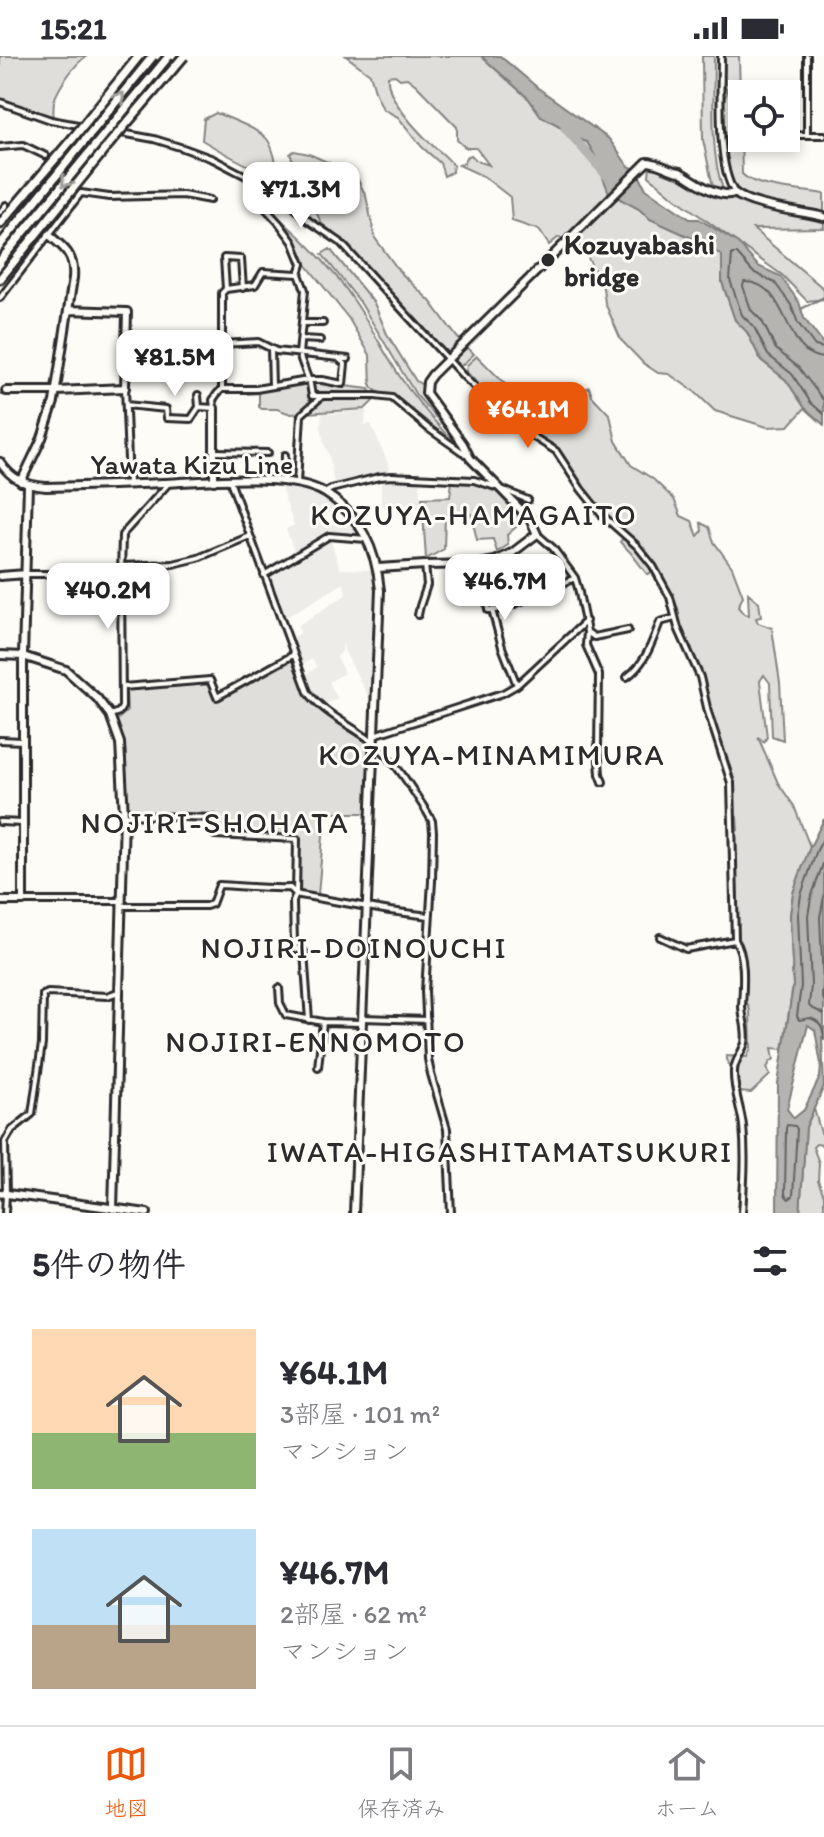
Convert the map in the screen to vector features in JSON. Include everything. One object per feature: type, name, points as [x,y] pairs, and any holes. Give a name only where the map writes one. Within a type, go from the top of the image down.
[{"type":"highway","points":[[0,224],[139,56]]},
{"type":"highway","points":[[0,243],[153,56]]},
{"type":"highway","points":[[0,264],[169,56]]},
{"type":"highway","points":[[0,279],[184,56]]},
{"type":"main road","points":[[378,568],[495,561],[512,553],[537,534],[530,519],[470,458],[426,393],[427,382],[647,162],[680,172],[720,194],[735,193],[752,202],[824,217]]},
{"type":"main road","points":[[0,901],[23,901],[24,484],[57,391],[73,278],[73,262],[67,251],[49,235]]},
{"type":"main road","points":[[3,391],[125,388],[127,312],[68,310]]},
{"type":"main road","points":[[214,408],[214,481]]},
{"type":"main road","points":[[0,462],[11,476],[24,484]]},
{"type":"main road","name":"Yawata Kizu Line","points":[[24,484],[46,487],[214,481],[297,483],[324,493],[349,514],[369,539],[378,568],[380,590],[354,1213]]},
{"type":"main road","points":[[0,576],[26,574]]},
{"type":"main road","points":[[0,655],[23,656],[66,670],[97,698],[110,715],[120,743],[124,815],[113,1209]]},
{"type":"main road","points":[[3,1193],[147,1213]]},
{"type":"street","points":[[721,56],[724,168],[735,193]]},
{"type":"street","points":[[807,56],[807,135]]},
{"type":"street","points":[[0,102],[51,120],[154,139],[183,148],[213,159],[279,193],[309,221],[340,242],[464,377],[513,424],[556,451],[601,514],[637,546],[653,566],[670,597],[678,628],[700,677],[731,783],[735,940],[740,947],[746,1035],[734,1066],[743,1123],[745,1161],[742,1213]]},
{"type":"street","points":[[800,135],[824,135]]},
{"type":"street","points":[[0,147],[23,145],[46,156]]},
{"type":"street","points":[[0,298],[81,193],[109,197],[183,195],[210,200]]},
{"type":"street","points":[[258,200],[293,242],[302,264],[299,274],[305,290],[299,354],[312,396],[392,398],[470,458]]},
{"type":"street","points":[[0,212],[6,205]]},
{"type":"street","points":[[226,289],[224,258],[241,259],[243,288]]},
{"type":"street","points":[[199,407],[214,408],[213,400],[222,389],[222,293],[226,289],[255,285],[263,272],[299,274]]},
{"type":"street","points":[[302,323],[323,323]]},
{"type":"street","points":[[301,339],[320,340]]},
{"type":"street","points":[[222,344],[258,342],[281,352],[348,359]]},
{"type":"street","points":[[271,349],[272,386]]},
{"type":"street","points":[[222,389],[244,390],[308,380],[343,384],[345,364],[338,358]]},
{"type":"street","points":[[167,371],[168,360],[222,362]]},
{"type":"street","points":[[125,388],[129,484]]},
{"type":"street","points":[[126,405],[166,409],[167,418],[191,419],[199,407],[198,395]]},
{"type":"street","points":[[297,483],[301,415],[321,397]]},
{"type":"street","points":[[214,452],[268,453]]},
{"type":"street","points":[[284,481],[285,455]]},
{"type":"street","points":[[324,493],[392,476],[474,480],[528,500]]},
{"type":"street","points":[[230,481],[308,692],[316,702],[374,739],[393,761],[432,821],[432,881],[425,991],[431,1074],[447,1129],[451,1213]]},
{"type":"street","points":[[110,715],[119,712],[122,707],[122,535],[170,483]]},
{"type":"street","points":[[537,534],[553,548],[575,578],[586,621],[586,645],[599,675],[598,748],[603,782]]},
{"type":"street","points":[[121,566],[173,564],[198,558],[250,536]]},
{"type":"street","points":[[264,575],[329,536],[369,539]]},
{"type":"street","points":[[479,564],[486,587],[488,610],[508,607],[575,578]]},
{"type":"street","points":[[418,615],[427,585],[425,565]]},
{"type":"street","points":[[26,574],[121,574]]},
{"type":"street","points":[[492,610],[517,685]]},
{"type":"street","points":[[627,677],[634,672],[651,646],[660,622],[676,618]]},
{"type":"street","points":[[374,739],[503,693],[517,685],[586,621]]},
{"type":"street","points":[[587,632],[594,637],[628,630]]},
{"type":"street","points":[[123,687],[210,680],[217,697],[294,654]]},
{"type":"street","points":[[0,740],[23,741]]},
{"type":"street","points":[[124,815],[214,818],[215,835],[297,839],[294,943],[296,949],[304,952],[309,1020]]},
{"type":"street","points":[[0,822],[23,823]]},
{"type":"street","points":[[23,901],[206,906],[212,904],[219,885],[290,888],[296,894],[429,916]]},
{"type":"street","points":[[660,937],[686,949],[735,940]]},
{"type":"street","points":[[279,988],[280,1003],[286,1015],[309,1020],[427,1020]]},
{"type":"street","points":[[5,1213],[2,1140],[32,1114],[42,1044],[43,995],[107,996],[118,991]]},
{"type":"street","points":[[318,1067],[323,1022]]},
{"type":"shaded area","points":[[0,56],[87,56],[59,89],[53,116],[0,99]]},
{"type":"shaded area","points":[[346,56],[481,56],[529,99],[541,116],[571,136],[587,142],[610,193],[650,219],[701,242],[723,256],[722,282],[735,320],[747,332],[761,360],[786,380],[805,408],[789,426],[767,427],[715,411],[669,374],[658,373],[643,363],[621,340],[605,303],[603,288],[583,248],[559,237],[549,245],[539,230],[512,221],[510,197],[483,176],[459,165],[471,155],[489,165],[476,148],[466,148],[457,140],[457,127],[416,85],[407,78],[388,76],[391,93],[402,112],[453,165],[452,172],[444,176],[440,163],[422,147],[398,117],[383,109],[370,74]]},
{"type":"shaded area","points":[[702,56],[714,56],[714,143],[724,191],[713,187],[703,140]]},
{"type":"shaded area","points":[[723,56],[739,56],[740,80],[728,80],[728,152],[741,152],[742,174],[769,186],[824,194],[824,214],[760,202],[744,195],[736,187],[730,177],[725,151],[724,99],[727,92],[723,79]]},
{"type":"shaded area","points":[[216,113],[263,135],[272,147],[280,175],[277,177],[258,170],[202,140],[204,119]]},
{"type":"shaded area","points":[[294,151],[309,154],[355,174],[366,196],[375,238],[400,272],[430,301],[474,354],[460,367],[342,240],[321,223],[315,209],[307,202],[308,188],[320,196],[309,179],[299,173],[290,154]]},
{"type":"shaded area","points":[[650,164],[681,174],[722,197],[824,219],[824,228],[753,229],[824,289],[824,299],[807,301],[782,275],[649,176]]},
{"type":"shaded area","points":[[271,211],[306,243],[338,279],[405,384],[456,445],[394,395],[380,393],[371,387],[370,355],[349,319],[305,263]]},
{"type":"shaded area","points":[[330,249],[374,303],[387,334],[464,449],[416,395],[360,302],[322,254]]},
{"type":"shaded area","points":[[477,356],[517,396],[547,415],[558,415],[575,395],[589,387],[592,396],[610,415],[616,441],[631,465],[653,479],[674,499],[681,516],[692,521],[698,536],[702,531],[701,523],[709,527],[714,542],[732,567],[743,596],[738,607],[749,615],[748,593],[759,602],[761,617],[756,618],[758,623],[772,628],[780,683],[783,740],[772,736],[770,683],[764,675],[760,681],[767,737],[764,742],[758,737],[778,783],[794,806],[810,847],[793,893],[790,915],[793,986],[783,1049],[772,1048],[774,1059],[767,1068],[770,1075],[751,1093],[738,1092],[726,1056],[747,1057],[751,1048],[750,1010],[742,991],[742,954],[736,942],[734,833],[738,830],[737,817],[733,815],[733,783],[711,716],[703,675],[680,625],[678,608],[666,584],[654,572],[647,574],[620,542],[626,534],[584,489],[554,448],[501,410],[466,371],[467,365]]},
{"type":"shaded area","points":[[320,383],[369,389],[374,400],[365,409],[291,414],[277,409],[262,409],[259,407],[259,393],[248,394],[248,391]]},
{"type":"shaded area","points":[[366,410],[365,425],[371,424],[390,474],[334,485],[323,439],[322,413]]},
{"type":"shaded area","points":[[381,480],[420,480],[420,507],[381,506]]},
{"type":"shaded area","points":[[452,481],[473,483],[497,492],[523,521],[507,535],[508,545],[497,552],[493,539],[477,540],[471,514],[445,515],[444,549],[426,559],[422,498],[450,497]]},
{"type":"shaded area","points":[[281,483],[297,486],[324,498],[338,510],[325,514],[327,523],[353,524],[361,537],[329,534],[295,554],[286,529],[294,525]]},
{"type":"shaded area","points":[[330,538],[340,569],[374,570],[371,702],[344,650],[343,642],[342,651],[337,657],[344,673],[329,682],[337,698],[325,705],[312,692],[305,675],[317,667],[312,659],[301,665],[291,639],[301,633],[297,626],[346,595],[344,583],[283,619],[267,576]]},
{"type":"shaded area","points":[[292,659],[311,701],[331,719],[370,744],[367,813],[325,813],[318,895],[298,893],[300,837],[217,832],[216,817],[128,812],[125,748],[117,720],[127,711],[126,690],[207,682],[216,700]]},
{"type":"shaded area","points":[[814,1109],[821,1133],[824,1134],[823,1145],[813,1147],[819,1163],[818,1181],[824,1195],[824,1213],[800,1213],[806,1127]]},
{"type":"water","points":[[481,56],[500,56],[538,88],[609,139],[628,166],[636,169],[646,189],[690,219],[699,219],[738,243],[758,266],[780,276],[824,345],[824,425],[805,408],[786,380],[761,360],[747,332],[735,320],[722,282],[722,256],[701,242],[650,219],[639,209],[609,193],[587,142],[571,136],[541,116],[529,99]]},
{"type":"water","points":[[824,819],[824,1086],[806,1127],[800,1213],[777,1213],[778,1084],[793,986],[790,915],[793,893]],"holes":[[[808,1025],[815,1030],[820,1077],[804,1110],[794,1118],[787,1109]]]},
{"type":"waterway","points":[[565,128],[608,177]]},
{"type":"waterway","points":[[801,309],[824,297]]},
{"type":"tunnel","points":[[6,205],[49,235]]},
{"type":"place","name":"Kozuyabashi bridge","points":[[548,260]]},
{"type":"district","name":"KOZUYA-HAMAGAITO","points":[[474,515]]},
{"type":"district","name":"KOZUYA-MINAMIMURA","points":[[492,755]]},
{"type":"district","name":"NOJIRI-SHOHATA","points":[[215,823]]},
{"type":"district","name":"NOJIRI-DOINOUCHI","points":[[354,948]]},
{"type":"district","name":"NOJIRI-ENNOMOTO","points":[[316,1042]]},
{"type":"district","name":"IWATA-HIGASHITAMATSUKURI","points":[[500,1152]]}]
